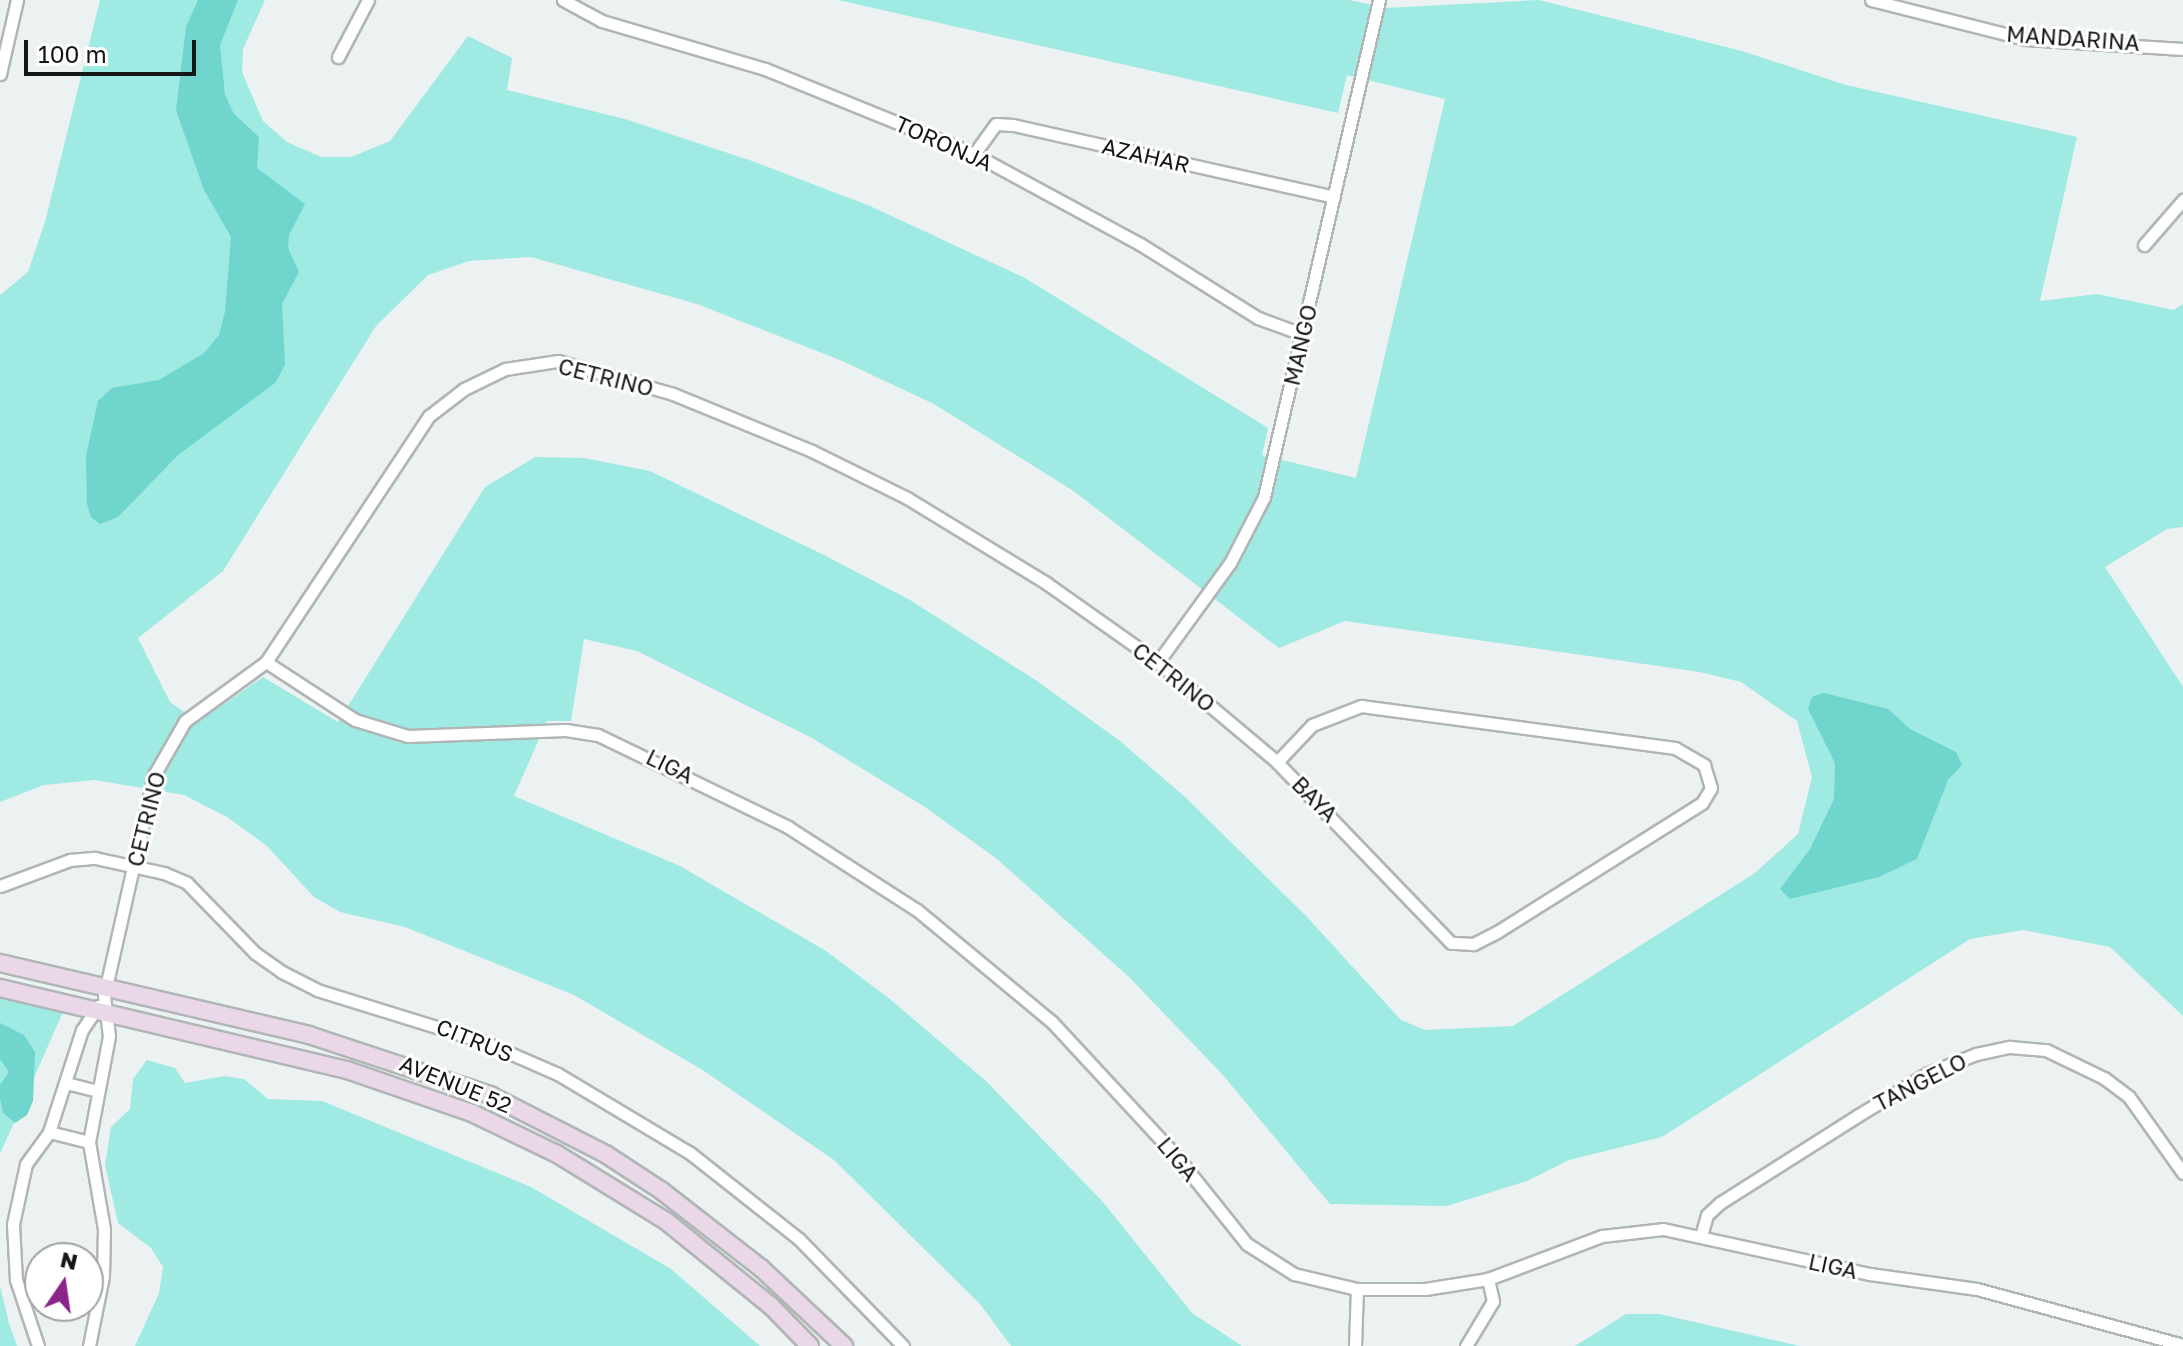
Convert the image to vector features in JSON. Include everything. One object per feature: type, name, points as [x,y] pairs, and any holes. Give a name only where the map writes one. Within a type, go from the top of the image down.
[{"type":"main road","name":"AVENUE 52","points":[[0,963],[105,992],[367,1050],[490,1095],[549,1123],[618,1162],[713,1227],[844,1346]]},
{"type":"main road","name":"AVENUE 52","points":[[0,988],[347,1070],[434,1098],[514,1132],[608,1183],[666,1221],[771,1306],[810,1346]]},
{"type":"street","points":[[0,74],[17,0]]},
{"type":"street","points":[[338,57],[368,0]]},
{"type":"street","name":"TORONJA","points":[[563,0],[602,21],[765,69],[974,154],[1140,244],[1258,318],[1302,334]]},
{"type":"street","name":"MANGO","points":[[1158,662],[1230,563],[1264,497],[1379,0]]},
{"type":"street","name":"MANDARINA","points":[[1871,0],[2025,39],[2183,49]]},
{"type":"street","name":"AZAHAR","points":[[974,154],[996,124],[1013,125],[1334,197]]},
{"type":"street","points":[[2144,245],[2183,200]]},
{"type":"street","name":"CETRINO","points":[[38,1346],[16,1280],[13,1224],[26,1164],[49,1132],[82,1030],[101,1013],[154,775],[169,743],[209,700],[266,662],[429,416],[464,389],[505,369],[558,361],[606,372],[740,420],[907,498],[1046,583],[1158,662],[1277,762]]},
{"type":"street","name":"LIGA","points":[[266,662],[355,720],[408,736],[566,730],[598,735],[788,827],[917,910],[1052,1022],[1178,1158],[1247,1244],[1294,1274],[1357,1289],[1425,1289],[1488,1279],[1630,1230],[1663,1229],[1870,1274],[1977,1289],[2183,1345]]},
{"type":"street","name":"BAYA","points":[[1361,706],[1675,748],[1704,765],[1711,788],[1702,803],[1473,944],[1451,943],[1432,927],[1357,841],[1277,762],[1312,725],[1361,706]]},
{"type":"street","name":"CITRUS","points":[[0,886],[70,860],[95,858],[134,866],[187,883],[255,953],[306,984],[482,1041],[627,1113],[690,1153],[799,1239],[903,1346]]},
{"type":"street","points":[[89,1346],[103,1276],[104,1229],[89,1142],[109,1036],[101,1013]]},
{"type":"street","name":"TANGELO","points":[[1701,1236],[1707,1215],[1720,1203],[1869,1108],[1928,1073],[1976,1054],[2010,1047],[2046,1050],[2104,1078],[2129,1097],[2183,1173]]},
{"type":"street","points":[[66,1083],[98,1091]]},
{"type":"street","points":[[49,1132],[89,1142]]},
{"type":"street","points":[[1466,1346],[1493,1301],[1488,1279]]},
{"type":"street","points":[[1355,1346],[1357,1289]]},
{"type":"shaded area","points":[[100,0],[265,0],[243,49],[242,72],[263,121],[287,142],[321,157],[351,157],[390,141],[468,36],[512,58],[507,90],[625,119],[752,161],[870,206],[1025,278],[1268,428],[1262,455],[1356,478],[1445,99],[1347,75],[1338,113],[838,0],[1349,0],[1385,8],[1539,0],[1742,51],[1846,85],[2077,137],[2040,301],[2097,294],[2174,310],[2183,304],[2183,527],[2167,529],[2105,567],[2183,687],[2183,1016],[2110,947],[2023,930],[1970,939],[1662,1137],[1569,1160],[1527,1181],[1447,1206],[1330,1204],[1222,1074],[1129,977],[997,859],[925,807],[812,738],[637,651],[584,639],[571,721],[547,721],[514,796],[680,866],[826,951],[891,1000],[987,1082],[1103,1202],[1192,1313],[1242,1346],[1011,1346],[980,1304],[834,1160],[701,1069],[574,995],[405,927],[340,912],[314,897],[267,846],[227,817],[184,795],[95,780],[44,785],[0,802],[0,295],[28,272],[45,222]],"holes":[[[531,257],[697,304],[840,360],[934,404],[1072,490],[1279,648],[1345,621],[1700,672],[1741,682],[1797,721],[1812,777],[1798,834],[1755,873],[1513,1026],[1425,1030],[1401,1020],[1308,918],[1186,798],[1120,741],[1037,681],[910,600],[822,554],[650,471],[584,458],[535,457],[485,487],[338,722],[263,677],[198,722],[170,702],[138,638],[223,571],[376,326],[428,275],[469,261]]]},
{"type":"shaded area","points":[[198,0],[238,0],[220,45],[225,95],[234,114],[259,137],[257,168],[305,204],[289,235],[288,248],[299,272],[282,304],[285,365],[275,383],[178,455],[118,517],[100,524],[91,517],[87,504],[86,456],[98,401],[112,388],[159,380],[204,353],[219,335],[225,312],[231,237],[204,190],[176,110],[186,27]]},
{"type":"shaded area","points":[[1824,693],[1888,709],[1910,729],[1956,752],[1962,765],[1948,780],[1917,859],[1879,877],[1790,899],[1780,889],[1810,849],[1834,799],[1835,763],[1808,709],[1812,697]]},
{"type":"shaded area","points":[[0,998],[63,1012],[0,1154]]},
{"type":"shaded area","points":[[0,1023],[24,1035],[35,1052],[33,1101],[27,1115],[15,1123],[3,1113],[0,1099],[0,1085],[9,1072],[0,1059]]},
{"type":"shaded area","points":[[147,1060],[175,1068],[185,1083],[224,1076],[244,1079],[268,1099],[322,1101],[531,1187],[671,1269],[760,1346],[135,1346],[159,1293],[163,1267],[151,1248],[118,1223],[105,1165],[111,1127],[130,1109],[133,1079]]},
{"type":"shaded area","points":[[0,1286],[9,1323],[17,1346],[0,1346]]},
{"type":"shaded area","points":[[1626,1314],[1659,1314],[1800,1346],[1575,1346]]}]
